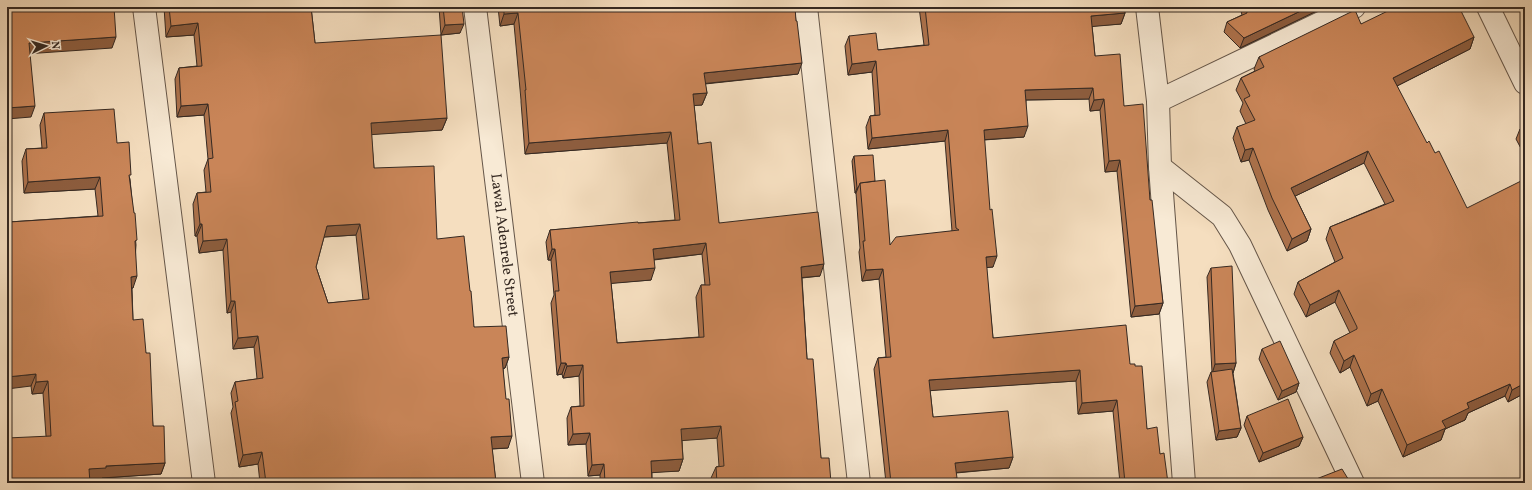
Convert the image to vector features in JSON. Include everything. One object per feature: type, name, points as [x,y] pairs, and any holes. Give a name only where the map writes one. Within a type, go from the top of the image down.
[{"type":"street","points":[[144,7],[204,483]]},
{"type":"street","name":"Lawal Adenrele Street","points":[[475,7],[533,483]]},
{"type":"street","points":[[806,7],[858,483]]},
{"type":"street","points":[[1147,7],[1158,101],[1160,167],[1184,483]]},
{"type":"street","points":[[1158,101],[1354,7]]},
{"type":"street","points":[[1488,7],[1525,83]]},
{"type":"street","points":[[1160,167],[1222,216],[1240,245],[1353,483]]},
{"type":"building","points":[[7,7],[19,7],[19,9],[46,7],[114,7],[116,37],[29,43],[35,106],[7,108]]},
{"type":"building","points":[[169,7],[311,7],[315,43],[441,35],[447,118],[371,123],[374,168],[434,166],[437,239],[464,236],[474,327],[506,326],[509,357],[502,358],[506,399],[509,399],[512,436],[491,437],[496,483],[385,483],[385,479],[346,483],[266,483],[262,452],[243,455],[235,402],[238,401],[235,382],[263,378],[258,336],[238,338],[235,301],[231,301],[227,239],[203,241],[197,193],[211,192],[208,159],[213,158],[208,104],[181,106],[179,68],[202,66],[198,23],[171,26]],"holes":[[[360,224],[369,299],[328,303],[316,267],[327,226]]]},
{"type":"building","points":[[443,7],[462,7],[464,24],[445,25]]},
{"type":"building","points":[[504,7],[795,7],[802,63],[704,73],[707,93],[693,94],[698,144],[711,142],[719,223],[818,212],[824,264],[801,267],[807,359],[813,359],[821,458],[829,458],[831,483],[717,483],[716,467],[724,466],[721,426],[681,429],[683,459],[651,461],[652,483],[605,483],[604,464],[592,465],[590,433],[573,434],[571,407],[584,406],[583,365],[567,366],[566,363],[561,363],[555,291],[559,291],[555,249],[552,249],[550,230],[638,222],[680,220],[671,132],[529,143],[526,90],[518,13],[504,14]],"holes":[[[706,243],[710,285],[701,285],[704,337],[617,343],[610,272],[655,268],[653,249]]]},
{"type":"building","points":[[925,7],[1124,7],[1125,13],[1091,16],[1095,56],[1120,54],[1124,106],[1143,104],[1150,200],[1152,200],[1163,303],[1135,306],[1120,160],[1109,161],[1104,99],[1094,100],[1093,88],[1025,90],[1028,126],[984,130],[990,210],[992,209],[997,256],[986,257],[993,338],[1126,325],[1130,364],[1142,366],[1147,429],[1157,427],[1160,454],[1164,453],[1168,483],[1145,483],[1145,481],[1125,483],[1117,400],[1082,403],[1080,370],[929,380],[933,417],[1008,411],[1013,457],[955,463],[957,478],[939,480],[939,483],[891,483],[878,358],[891,357],[883,269],[866,270],[860,183],[885,180],[890,245],[896,237],[959,230],[956,228],[948,130],[872,138],[870,116],[880,115],[876,61],[852,64],[849,36],[876,33],[878,50],[929,45]]},
{"type":"building","points":[[1246,7],[1309,7],[1244,38],[1227,22],[1247,13]]},
{"type":"building","points":[[1396,7],[1459,7],[1474,37],[1393,78],[1427,143],[1429,141],[1435,153],[1439,151],[1467,208],[1525,179],[1525,383],[1512,390],[1510,384],[1467,403],[1469,408],[1442,421],[1446,428],[1407,445],[1382,389],[1371,394],[1354,355],[1344,361],[1334,341],[1357,329],[1339,290],[1310,305],[1298,282],[1343,258],[1330,227],[1394,201],[1368,151],[1291,188],[1311,229],[1292,239],[1272,198],[1253,148],[1245,150],[1237,127],[1255,120],[1244,99],[1250,96],[1241,78],[1264,67],[1259,57],[1355,10],[1361,24]]},
{"type":"building","points":[[114,109],[117,143],[129,142],[131,175],[129,175],[135,213],[137,240],[135,241],[137,276],[131,277],[133,320],[143,319],[146,353],[150,353],[153,426],[164,426],[165,463],[106,466],[106,468],[89,469],[90,483],[7,483],[7,438],[51,436],[48,381],[36,382],[36,374],[7,377],[7,204],[9,222],[103,216],[100,177],[28,182],[26,149],[47,148],[44,113]]},
{"type":"building","points":[[1525,126],[1525,140],[1520,129]]},
{"type":"building","points":[[873,155],[875,181],[860,183],[857,188],[854,156]]},
{"type":"building","points":[[1232,266],[1236,363],[1215,364],[1211,268]]},
{"type":"building","points":[[1280,341],[1299,383],[1282,391],[1262,349]]},
{"type":"building","points":[[1232,369],[1241,428],[1219,431],[1211,372]]},
{"type":"building","points":[[1288,399],[1303,437],[1263,453],[1247,416]]},
{"type":"building","points":[[1342,469],[1350,482],[1356,483],[1306,483]]},
{"type":"building","points":[[1525,477],[1525,483],[1512,483]]},
{"type":"building","points":[[1028,479],[1028,483],[1005,483],[1005,481]]},
{"type":"building","points":[[1258,479],[1260,483],[1249,483]]}]
